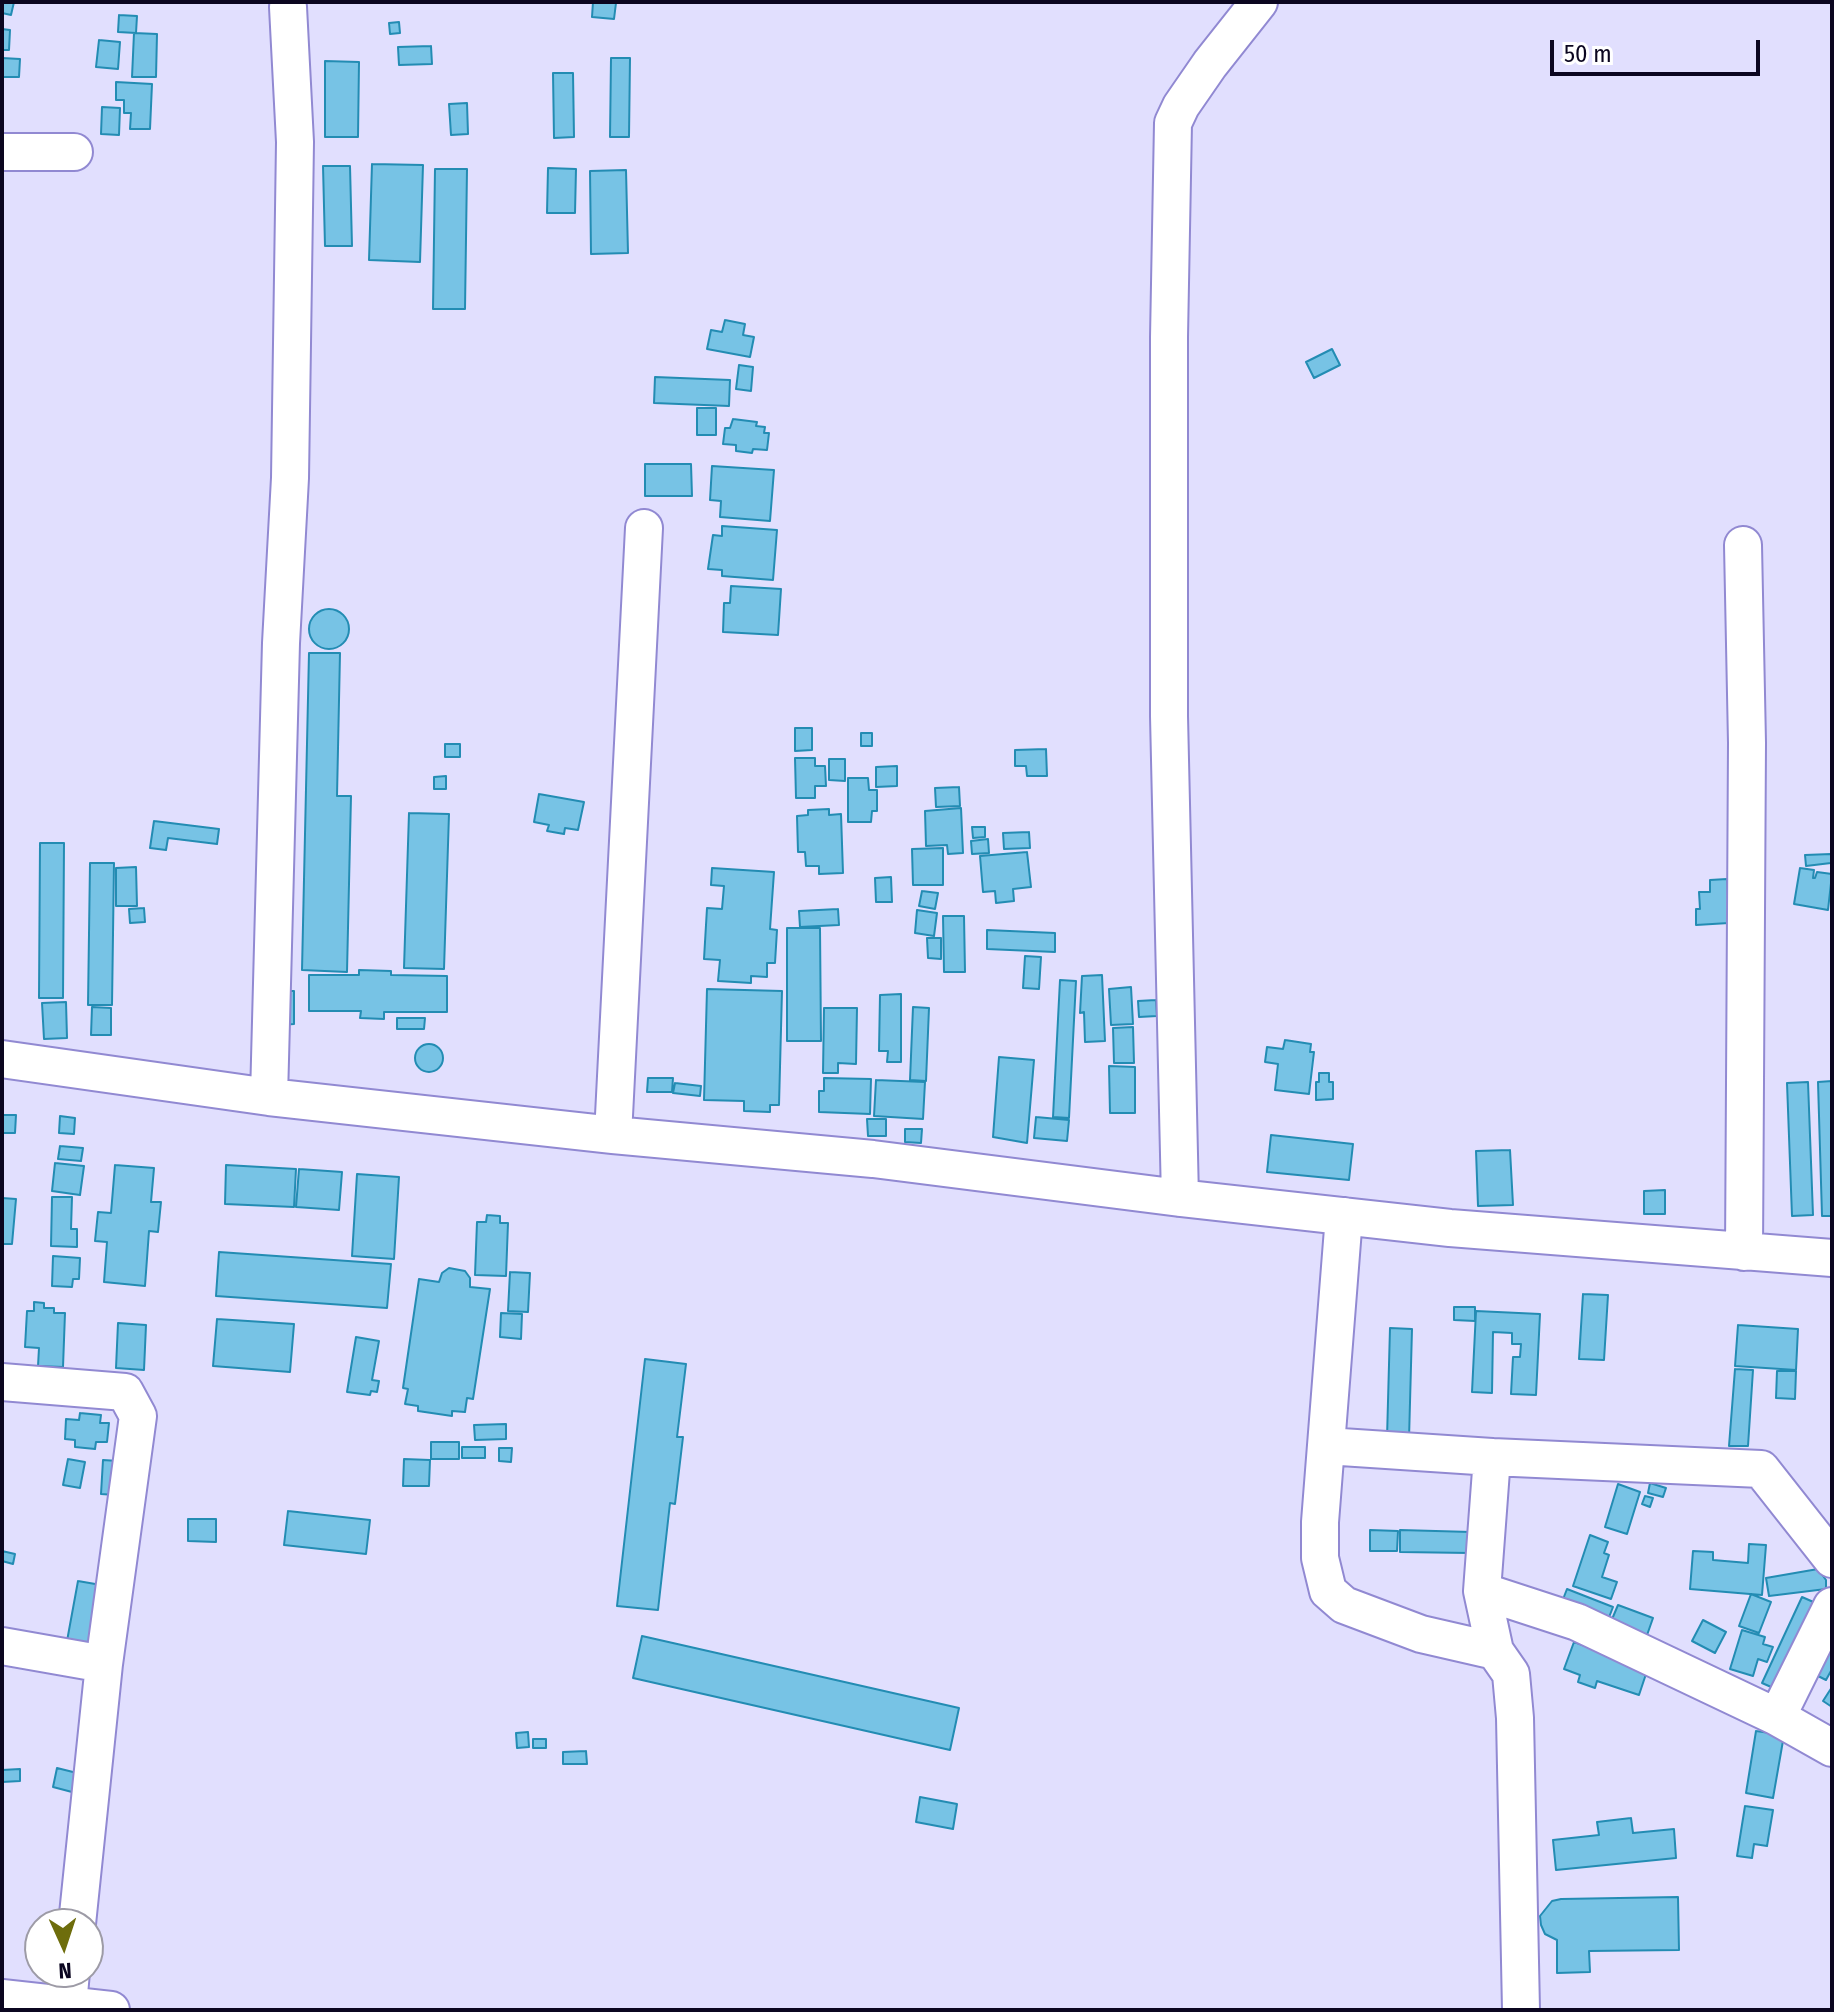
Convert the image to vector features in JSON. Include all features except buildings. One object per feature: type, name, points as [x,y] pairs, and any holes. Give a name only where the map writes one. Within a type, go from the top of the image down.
[{"type":"street","points":[[1180,1198],[1169,716],[1169,337],[1173,123],[1210,64],[1259,2]]},
{"type":"street","points":[[269,1097],[281,643],[290,462],[295,142],[288,7]]},
{"type":"street","points":[[2,152],[74,152]]},
{"type":"street","points":[[613,1135],[644,528]]},
{"type":"street","points":[[1743,545],[1747,743],[1744,1252]]},
{"type":"street","points":[[2,1059],[269,1097],[613,1135],[873,1159],[1450,1228],[1832,1258]]},
{"type":"street","points":[[1344,1216],[1320,1522],[1320,1558],[1328,1591],[1344,1605],[1421,1634],[1495,1651]]},
{"type":"street","points":[[2,1382],[125,1392],[138,1416],[104,1664],[79,1908]]},
{"type":"street","points":[[1326,1446],[1761,1469],[1832,1559]]},
{"type":"street","points":[[1492,1457],[1482,1591],[1495,1651],[1511,1674],[1515,1718],[1521,2010]]},
{"type":"street","points":[[1482,1591],[1577,1622],[1777,1717],[1832,1748]]},
{"type":"street","points":[[1777,1717],[1832,1606]]},
{"type":"street","points":[[2,1646],[104,1664]]},
{"type":"street","points":[[2,1998],[70,1989],[111,2010]]}]
